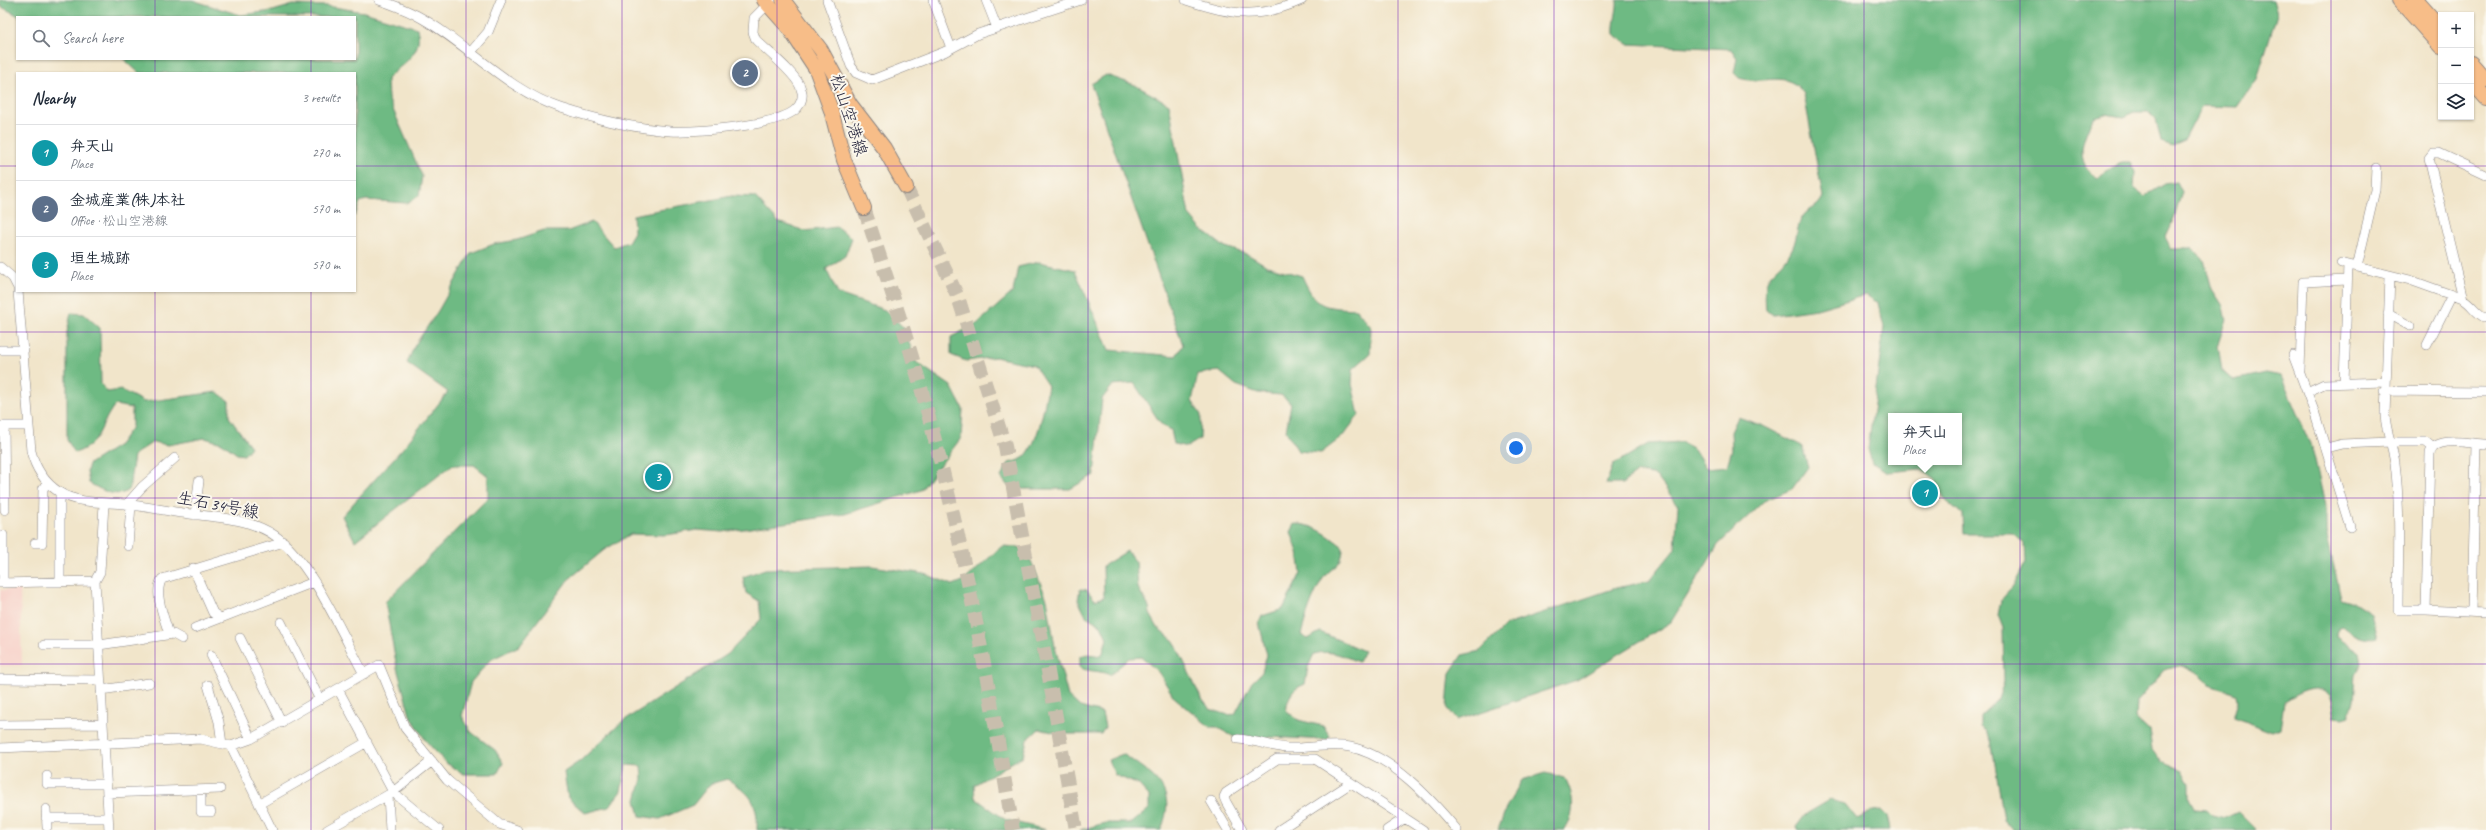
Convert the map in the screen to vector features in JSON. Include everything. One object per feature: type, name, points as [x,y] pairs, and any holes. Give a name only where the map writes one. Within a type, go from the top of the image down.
[{"type":"main road","name":"松山空港線","points":[[783,0],[821,50],[850,104],[884,148],[906,188]]},
{"type":"main road","points":[[2399,0],[2438,44]]},
{"type":"main road","points":[[2415,0],[2438,26]]},
{"type":"main road","name":"松山空港線","points":[[768,1],[789,28],[816,69],[831,110],[844,160],[864,208]]},
{"type":"main road","points":[[2474,66],[2486,80]]},
{"type":"main road","points":[[2474,84],[2486,98]]},
{"type":"street","points":[[379,0],[415,15],[517,88],[560,108],[638,127],[670,131],[745,125],[786,116],[796,110],[802,96],[799,82],[756,40],[753,32],[754,18],[768,1]]},
{"type":"street","points":[[470,53],[488,32],[501,0]]},
{"type":"street","points":[[827,0],[851,66],[856,73],[863,78],[872,80],[881,78],[951,48],[978,34],[1080,0]]},
{"type":"street","points":[[933,0],[951,48]]},
{"type":"street","points":[[986,0],[997,28]]},
{"type":"street","points":[[1186,0],[1229,12],[1258,14],[1280,10],[1302,0]]},
{"type":"street","points":[[2463,299],[2429,158],[2433,153],[2439,153],[2486,175]]},
{"type":"street","points":[[2344,383],[2348,265],[2375,190],[2376,168]]},
{"type":"street","points":[[2348,265],[2390,276],[2463,299],[2471,304],[2477,314],[2486,318]]},
{"type":"street","points":[[0,267],[13,278],[16,284]]},
{"type":"street","points":[[2390,276],[2384,387],[2385,427],[2395,462],[2399,512],[2398,610],[2486,613]]},
{"type":"street","points":[[2300,376],[2303,282],[2348,280]]},
{"type":"street","name":"生石34号線","points":[[18,292],[29,426],[34,462],[47,482],[60,493],[104,504],[129,505],[246,524],[273,534],[284,542],[301,562],[314,582],[364,674]]},
{"type":"street","points":[[2427,346],[2452,295]]},
{"type":"street","points":[[2388,314],[2410,326]]},
{"type":"street","points":[[0,350],[24,350]]},
{"type":"street","points":[[2293,356],[2326,448],[2350,527]]},
{"type":"street","points":[[2307,392],[2324,384],[2344,383],[2384,387],[2486,392]]},
{"type":"street","points":[[5,510],[2,426],[29,426]]},
{"type":"street","points":[[2326,448],[2342,444],[2390,442],[2426,442],[2432,447]]},
{"type":"street","points":[[2426,610],[2430,453],[2432,447],[2436,444],[2444,443],[2486,444]]},
{"type":"street","points":[[2472,612],[2476,444]]},
{"type":"street","points":[[128,546],[129,505],[142,487],[175,458]]},
{"type":"street","points":[[195,515],[199,481]]},
{"type":"street","points":[[35,543],[42,543],[43,489],[47,482]]},
{"type":"street","points":[[60,493],[60,582]]},
{"type":"street","points":[[104,504],[100,572],[95,581],[109,830]]},
{"type":"street","points":[[3,535],[2,583],[95,581]]},
{"type":"street","points":[[169,634],[160,598],[159,583],[166,576],[284,542]]},
{"type":"street","points":[[193,568],[213,613],[219,617]]},
{"type":"street","points":[[195,628],[219,617],[314,582]]},
{"type":"street","points":[[280,622],[320,700]]},
{"type":"street","points":[[44,645],[99,645],[169,634],[173,634],[182,639]]},
{"type":"street","points":[[240,638],[282,723]]},
{"type":"street","points":[[211,655],[251,740]]},
{"type":"street","points":[[0,748],[202,740],[231,746],[251,740],[379,665],[405,728],[446,780],[499,824],[517,830]]},
{"type":"street","points":[[0,679],[100,680]]},
{"type":"street","points":[[101,690],[149,683]]},
{"type":"street","points":[[208,685],[222,744]]},
{"type":"street","points":[[338,689],[367,742],[391,793],[390,830]]},
{"type":"street","points":[[0,725],[103,724]]},
{"type":"street","points":[[1238,739],[1284,748],[1349,747],[1366,752],[1399,772],[1436,805],[1457,830]]},
{"type":"street","points":[[259,804],[367,742]]},
{"type":"street","points":[[231,746],[272,830]]},
{"type":"street","points":[[1242,830],[1224,797],[1226,793],[1277,759],[1315,759],[1423,830]]},
{"type":"street","points":[[328,830],[391,793],[432,761]]},
{"type":"street","points":[[47,776],[47,784],[106,788],[220,789]]},
{"type":"street","points":[[1279,830],[1351,783]]},
{"type":"street","points":[[201,790],[201,812],[211,812]]},
{"type":"street","points":[[391,793],[437,829]]},
{"type":"street","points":[[1210,801],[1225,829]]},
{"type":"street","points":[[46,818],[108,818]]},
{"type":"street","points":[[1387,830],[1405,818]]},
{"type":"street","points":[[344,820],[345,830]]},
{"type":"shaded area","points":[[20,589],[22,665],[0,666],[0,590]]},
{"type":"green space","points":[[0,0],[192,0],[240,15],[273,11],[293,5],[327,6],[364,12],[417,28],[418,45],[415,51],[411,57],[387,79],[388,98],[422,176],[419,196],[406,203],[366,200],[360,202],[356,213],[356,72],[138,72],[125,60],[356,60],[356,16],[19,16],[0,6]]},
{"type":"green space","points":[[1617,0],[2273,0],[2277,14],[2257,79],[2237,107],[2202,106],[2185,139],[2173,146],[2161,142],[2156,119],[2149,112],[2134,112],[2123,117],[2106,114],[2094,117],[2086,133],[2082,150],[2085,165],[2090,172],[2098,178],[2122,162],[2130,162],[2135,172],[2134,188],[2145,196],[2165,184],[2177,182],[2182,192],[2174,218],[2165,237],[2171,248],[2192,248],[2204,260],[2212,289],[2223,306],[2226,320],[2218,344],[2222,372],[2234,380],[2266,373],[2281,376],[2313,451],[2326,510],[2326,532],[2341,598],[2351,601],[2371,614],[2377,637],[2363,638],[2355,635],[2343,627],[2338,628],[2337,636],[2360,652],[2362,663],[2356,675],[2354,701],[2350,715],[2343,717],[2335,716],[2331,697],[2326,692],[2321,689],[2308,690],[2295,695],[2284,702],[2280,729],[2272,732],[2233,717],[2238,701],[2237,694],[2209,685],[2200,674],[2183,665],[2164,670],[2136,702],[2135,718],[2149,731],[2152,749],[2162,762],[2182,770],[2189,784],[2189,798],[2195,809],[2207,810],[2212,815],[2225,818],[2238,812],[2256,830],[2014,830],[2004,819],[1991,740],[1986,731],[1980,727],[1980,716],[1998,699],[2004,682],[2003,628],[1998,615],[2001,600],[2013,587],[2026,562],[2025,543],[2012,534],[1963,534],[1962,514],[1943,498],[1935,479],[1920,469],[1888,472],[1872,463],[1868,449],[1884,327],[1878,303],[1866,295],[1817,309],[1773,315],[1766,309],[1765,295],[1768,278],[1782,264],[1793,247],[1800,221],[1806,212],[1815,207],[1823,197],[1804,94],[1797,86],[1783,80],[1748,80],[1739,78],[1734,73],[1737,58],[1731,49],[1628,44],[1614,34]]},
{"type":"green space","points":[[1106,75],[1135,85],[1169,104],[1189,215],[1201,229],[1223,246],[1249,255],[1267,266],[1302,276],[1312,295],[1322,304],[1335,308],[1356,309],[1371,327],[1370,354],[1353,369],[1352,384],[1359,415],[1342,437],[1321,453],[1298,451],[1286,431],[1291,403],[1281,395],[1258,393],[1236,385],[1219,371],[1198,374],[1192,401],[1201,415],[1200,439],[1187,447],[1174,444],[1171,430],[1161,424],[1134,383],[1113,385],[1102,399],[1094,475],[1070,489],[1022,489],[1007,485],[1001,477],[1009,463],[1023,458],[1033,444],[1040,424],[1048,386],[1034,365],[995,357],[966,361],[951,355],[951,337],[977,324],[1013,292],[1018,267],[1039,262],[1075,270],[1109,350],[1176,356],[1183,345],[1091,84]]},
{"type":"green space","points":[[732,196],[755,197],[778,222],[805,231],[837,227],[852,238],[845,256],[826,269],[838,294],[885,310],[904,328],[916,362],[951,386],[963,409],[961,438],[921,490],[845,514],[723,532],[697,530],[666,535],[631,534],[604,550],[568,580],[519,646],[490,660],[471,682],[462,716],[471,732],[495,750],[503,763],[497,774],[464,774],[446,763],[426,741],[410,715],[397,668],[385,602],[488,498],[488,476],[474,465],[452,465],[355,541],[342,516],[403,448],[448,392],[407,363],[415,345],[438,311],[471,253],[494,244],[517,240],[544,231],[568,231],[592,222],[614,247],[628,242],[634,232],[633,215]]},
{"type":"green space","points":[[71,313],[84,314],[100,328],[101,384],[107,392],[121,390],[144,402],[217,392],[229,401],[229,417],[251,447],[244,455],[237,454],[222,443],[205,438],[168,445],[153,442],[134,455],[129,490],[124,493],[114,494],[104,491],[89,483],[87,471],[89,464],[119,445],[132,427],[132,408],[115,405],[91,444],[75,453],[67,440],[67,332]]},
{"type":"green space","points":[[1738,417],[1763,426],[1802,446],[1808,467],[1792,489],[1764,501],[1718,545],[1671,622],[1577,680],[1457,720],[1447,707],[1450,673],[1462,655],[1480,651],[1506,625],[1616,588],[1649,581],[1675,549],[1678,505],[1656,476],[1637,472],[1622,484],[1606,484],[1613,465],[1648,444],[1681,442],[1694,449],[1706,468],[1727,466],[1732,449],[1731,432]]},
{"type":"green space","points":[[1295,524],[1302,524],[1315,528],[1326,534],[1343,547],[1341,559],[1328,572],[1318,588],[1301,635],[1308,639],[1320,632],[1364,651],[1358,662],[1326,652],[1314,654],[1308,667],[1305,684],[1297,688],[1289,697],[1286,710],[1298,720],[1323,726],[1330,736],[1327,740],[1269,737],[1238,739],[1216,727],[1210,727],[1174,697],[1159,673],[1142,657],[1129,658],[1110,675],[1080,668],[1080,656],[1088,654],[1102,656],[1107,638],[1101,625],[1086,616],[1078,600],[1080,589],[1087,590],[1095,600],[1104,597],[1103,566],[1127,551],[1136,562],[1138,588],[1149,607],[1150,614],[1158,628],[1174,641],[1201,698],[1210,709],[1228,715],[1235,714],[1252,682],[1262,672],[1267,655],[1259,623],[1262,616],[1283,609],[1301,573],[1298,552],[1291,532]]},
{"type":"green space","points":[[1002,546],[1019,547],[1031,561],[1047,599],[1055,647],[1068,696],[1080,707],[1102,713],[1105,727],[1101,734],[1061,734],[1039,729],[1027,740],[1023,756],[974,785],[975,798],[1006,820],[1047,830],[757,830],[756,812],[751,799],[742,789],[727,779],[710,784],[693,805],[660,819],[640,816],[636,800],[642,779],[641,766],[626,765],[621,791],[609,807],[585,813],[568,798],[564,772],[580,761],[623,721],[728,654],[761,619],[759,601],[746,593],[743,577],[765,569],[872,566],[925,574],[953,585],[965,580]]},
{"type":"green space","points":[[1123,754],[1154,777],[1165,794],[1167,804],[1166,816],[1161,830],[1080,830],[1105,823],[1132,823],[1149,809],[1149,796],[1139,785],[1115,775],[1108,760]]},
{"type":"green space","points":[[1545,773],[1565,778],[1568,784],[1572,797],[1572,811],[1569,824],[1565,830],[1498,830],[1507,806],[1522,780]]},
{"type":"green space","points":[[1830,800],[1845,804],[1857,819],[1874,811],[1881,810],[1887,816],[1890,830],[1797,830],[1796,827],[1806,814]]},
{"type":"tunnel","points":[[906,187],[958,297],[1005,446],[1047,666],[1076,830]]},
{"type":"tunnel","points":[[864,208],[914,362],[954,517],[976,620],[1013,830]]},
{"type":"place","name":"金城産業(株)本社","points":[[745,73]]},
{"type":"place","name":"垣生城跡","points":[[658,477]]},
{"type":"place","name":"弁天山","points":[[1925,493]]}]
